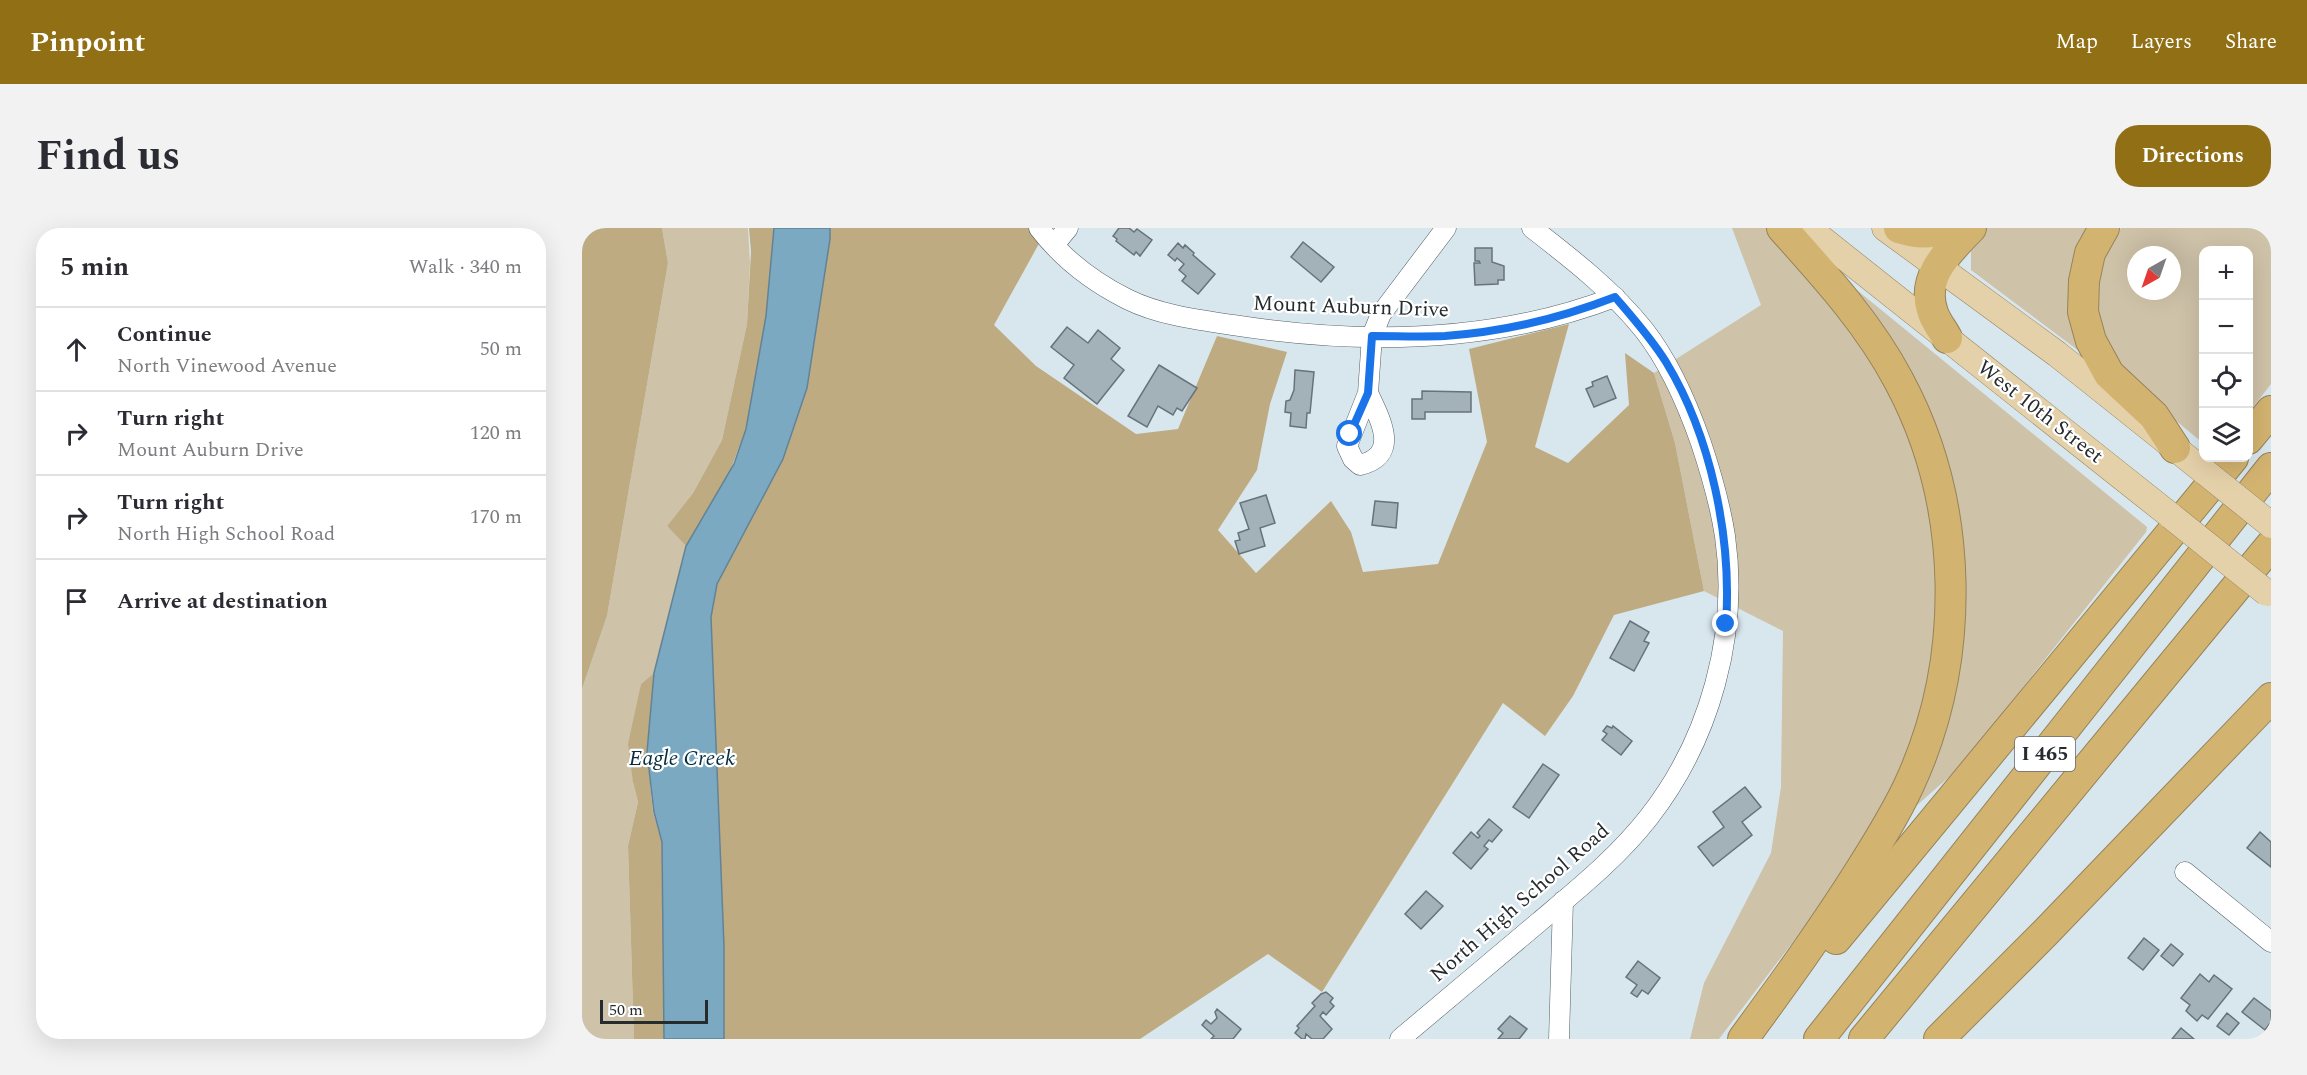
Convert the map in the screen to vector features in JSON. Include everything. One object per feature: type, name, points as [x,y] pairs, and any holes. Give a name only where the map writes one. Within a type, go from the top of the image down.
[{"type":"highway","points":[[1743,1039],[1797,967],[1838,906],[1895,813],[1925,746],[1941,690],[1951,616],[1944,513],[1936,478],[1914,412],[1881,350],[1829,280],[1782,228]]},
{"type":"highway","points":[[1899,228],[1920,233],[1949,228]]},
{"type":"highway","points":[[1947,338],[1936,320],[1930,301],[1931,283],[1938,266],[1971,228]]},
{"type":"highway","points":[[2104,228],[2090,253],[2084,281],[2083,312],[2091,341],[2109,374],[2154,416],[2175,448]]},
{"type":"highway","points":[[2253,433],[2271,411]]},
{"type":"highway","points":[[1755,1039],[2230,462]]},
{"type":"highway","name":"I 465","points":[[1818,1039],[2271,468]]},
{"type":"highway","name":"I 465","points":[[1864,1039],[2271,545]]},
{"type":"highway","points":[[1939,1039],[2045,933],[2271,698]]},
{"type":"main road","name":"West 10th Street","points":[[1808,228],[2269,595]]},
{"type":"main road","points":[[1885,228],[2058,354],[2271,525]]},
{"type":"street","name":"Mount Auburn Drive","points":[[1039,228],[1054,245],[1091,278],[1126,298],[1159,311],[1294,333],[1434,336],[1486,332],[1557,316],[1615,297]]},
{"type":"street","points":[[1054,245],[1068,228]]},
{"type":"street","points":[[1368,393],[1372,336],[1381,314],[1446,228]]},
{"type":"street","name":"North High School Road","points":[[1400,1039],[1622,849],[1648,819],[1674,780],[1693,745],[1708,708],[1718,670],[1726,624],[1728,589],[1725,537],[1718,498],[1697,432],[1667,364],[1645,331],[1615,297],[1587,271],[1532,228]]},
{"type":"street","points":[[2185,872],[2271,942]]},
{"type":"street","points":[[1559,1039],[1563,901]]},
{"type":"shaded area","points":[[582,228],[662,228],[668,263],[607,616],[582,689]]},
{"type":"shaded area","points":[[662,228],[748,228],[750,263],[747,324],[722,440],[693,493],[667,526],[686,546],[654,673],[641,684],[633,782],[638,802],[628,846],[634,1039],[582,1039],[582,689],[607,616],[668,263]]},
{"type":"shaded area","points":[[749,228],[774,228],[766,320],[746,429],[730,471],[686,546],[667,526],[693,493],[722,440],[747,324],[751,252]]},
{"type":"shaded area","points":[[830,228],[1033,228],[1041,240],[994,325],[1036,366],[1136,434],[1178,429],[1217,336],[1287,352],[1270,404],[1257,470],[1218,530],[1256,573],[1331,501],[1351,532],[1363,572],[1438,564],[1487,442],[1469,349],[1569,324],[1535,447],[1568,463],[1629,405],[1625,353],[1654,373],[1675,443],[1704,591],[1614,615],[1573,696],[1545,736],[1503,703],[1322,992],[1268,954],[1140,1039],[720,1039],[711,617],[717,584],[783,459],[807,388]]},
{"type":"shaded area","points":[[1732,228],[1781,228],[2147,527],[2146,532],[1958,769],[1856,859],[1719,1039],[1690,1039],[1704,983],[1771,853],[1781,787],[1783,631],[1704,591],[1675,443],[1654,373],[1761,305]]},
{"type":"shaded area","points":[[1987,228],[2090,228],[2080,238],[2071,271],[2069,309],[2087,357],[1971,270],[1971,250]]},
{"type":"shaded area","points":[[2121,228],[2271,228],[2271,384],[2253,407],[2253,246],[2199,246],[2199,440],[2124,378],[2114,363],[2095,308],[2100,265]]},
{"type":"shaded area","points":[[654,673],[647,752],[653,812],[662,842],[666,1039],[634,1039],[628,846],[638,802],[628,744],[641,684]]},
{"type":"water","name":"Eagle Creek","points":[[774,228],[830,228],[830,239],[807,388],[783,459],[717,584],[711,617],[724,946],[724,1039],[664,1039],[662,842],[654,812],[647,752],[654,673],[686,546],[734,464],[746,429],[766,316]]},
{"type":"building","points":[[1119,228],[1129,228],[1134,232],[1137,229],[1152,240],[1140,256],[1136,252],[1134,255],[1113,236]]},
{"type":"building","points":[[1303,242],[1334,267],[1321,282],[1291,257]]},
{"type":"building","points":[[1178,243],[1183,248],[1185,245],[1215,274],[1198,294],[1182,281],[1186,276],[1179,270],[1184,264],[1168,255]]},
{"type":"building","points":[[1475,248],[1492,248],[1492,262],[1504,266],[1504,280],[1498,280],[1498,284],[1475,285],[1474,263],[1480,263],[1475,261]]},
{"type":"building","points":[[1067,327],[1088,343],[1098,330],[1120,348],[1111,359],[1124,370],[1097,404],[1064,378],[1074,365],[1051,347]]},
{"type":"building","points":[[1159,365],[1197,388],[1182,411],[1177,408],[1173,415],[1158,406],[1147,427],[1128,416]]},
{"type":"building","points":[[1295,370],[1314,372],[1310,413],[1307,413],[1306,428],[1290,426],[1291,413],[1285,412],[1286,401],[1290,400],[1294,390]]},
{"type":"building","points":[[1607,376],[1616,398],[1594,407],[1586,389],[1593,386],[1592,382]]},
{"type":"building","points":[[1422,391],[1471,392],[1471,412],[1425,412],[1425,419],[1412,419],[1412,399],[1422,399]]},
{"type":"building","points":[[1266,495],[1275,523],[1260,528],[1265,546],[1239,554],[1235,541],[1240,540],[1238,533],[1249,529],[1240,503]]},
{"type":"building","points":[[1375,501],[1398,503],[1396,528],[1372,525]]},
{"type":"building","points":[[1630,621],[1649,632],[1644,641],[1649,643],[1634,671],[1610,658]]},
{"type":"building","points":[[1607,726],[1612,728],[1613,726],[1632,741],[1621,755],[1602,740],[1607,734],[1603,731]]},
{"type":"building","points":[[1543,764],[1559,775],[1529,818],[1513,807]]},
{"type":"building","points":[[1745,787],[1761,807],[1742,822],[1752,835],[1713,866],[1698,847],[1724,827],[1713,812]]},
{"type":"building","points":[[1489,819],[1502,830],[1492,842],[1489,840],[1484,846],[1488,849],[1471,869],[1453,853],[1471,832],[1478,838],[1480,836],[1477,833]]},
{"type":"building","points":[[2260,832],[2271,842],[2271,867],[2247,848]]},
{"type":"building","points":[[1426,891],[1443,906],[1421,929],[1405,914]]},
{"type":"building","points":[[2144,938],[2159,950],[2143,970],[2128,958]]},
{"type":"building","points":[[2171,944],[2183,954],[2173,966],[2161,956]]},
{"type":"building","points":[[1638,961],[1660,978],[1648,994],[1642,990],[1637,997],[1631,993],[1637,985],[1626,977]]},
{"type":"building","points":[[2200,974],[2209,982],[2214,975],[2232,989],[2208,1019],[2202,1015],[2197,1021],[2186,1011],[2190,1005],[2181,998]]},
{"type":"building","points":[[1326,992],[1333,998],[1330,1002],[1334,1006],[1326,1015],[1323,1012],[1320,1016],[1332,1029],[1323,1039],[1312,1039],[1306,1034],[1305,1039],[1302,1039],[1295,1033],[1299,1028],[1297,1026],[1315,1006],[1312,1003]]},
{"type":"building","points":[[2254,998],[2271,1011],[2271,1022],[2265,1030],[2242,1012]]},
{"type":"building","points":[[1217,1009],[1241,1029],[1233,1039],[1211,1039],[1214,1036],[1202,1025],[1206,1020],[1211,1024],[1217,1018],[1215,1012]]},
{"type":"building","points":[[2227,1013],[2239,1023],[2229,1035],[2217,1026]]},
{"type":"building","points":[[1510,1016],[1527,1029],[1519,1039],[1498,1039],[1503,1033],[1498,1029]]},
{"type":"building","points":[[2181,1028],[2194,1039],[2172,1039]]},
{"type":"route","points":[[1350,434],[1368,393],[1372,336],[1447,336],[1486,332],[1557,316],[1615,297],[1645,331],[1667,364],[1694,422],[1718,498],[1725,537],[1728,600],[1726,624]]}]
